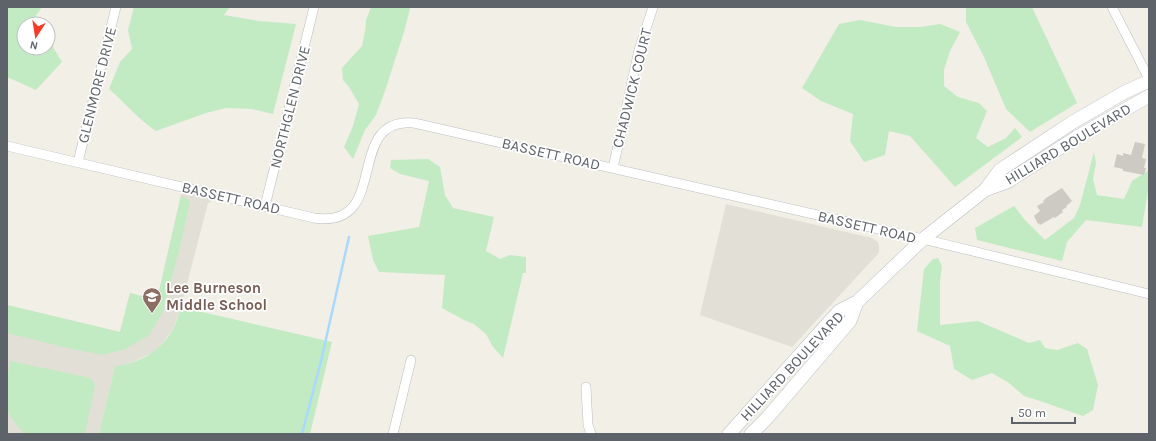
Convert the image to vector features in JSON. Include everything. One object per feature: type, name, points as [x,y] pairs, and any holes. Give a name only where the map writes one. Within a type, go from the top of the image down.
[{"type":"main road","name":"HILLIARD BOULEVARD","points":[[729,434],[839,311],[857,302],[922,239],[985,190],[1000,170],[1073,122],[1149,80]]},
{"type":"main road","name":"HILLIARD BOULEVARD","points":[[985,190],[1008,182],[1077,137],[1149,96]]},
{"type":"main road","name":"HILLIARD BOULEVARD","points":[[751,434],[768,417],[850,321],[857,302]]},
{"type":"street","name":"GLENMORE DRIVE","points":[[78,162],[116,7]]},
{"type":"street","name":"NORTHGLEN DRIVE","points":[[265,206],[314,7]]},
{"type":"street","name":"CHADWICK COURT","points":[[613,168],[639,50],[653,7]]},
{"type":"street","points":[[1112,7],[1149,80]]},
{"type":"street","name":"BASSETT ROAD","points":[[7,146],[319,218],[332,218],[346,213],[355,205],[360,195],[372,152],[379,137],[388,127],[405,122],[420,124],[922,239],[1149,294]]},
{"type":"street","points":[[393,434],[411,360]]},
{"type":"street","points":[[586,387],[588,425],[591,434]]},
{"type":"shaded area","name":"Lee Burneson Middle School","points":[[182,190],[217,199],[208,203],[181,307],[172,331],[155,351],[133,362],[122,366],[115,366],[99,434],[7,434],[7,305],[120,332],[130,293],[157,300]]},
{"type":"shaded area","points":[[726,204],[872,238],[878,242],[879,252],[792,347],[700,315]]},
{"type":"green space","points":[[7,7],[42,7],[36,16],[16,16],[16,56],[56,56],[56,52],[62,62],[36,90],[7,77]]},
{"type":"green space","points":[[134,7],[230,7],[224,15],[259,21],[296,24],[273,114],[252,109],[226,108],[206,113],[156,131],[149,126],[109,89],[120,62],[132,49],[128,30]]},
{"type":"green space","points":[[371,7],[410,7],[410,9],[404,32],[376,115],[365,130],[353,159],[344,147],[353,126],[359,104],[343,80],[342,68],[362,46],[366,20]]},
{"type":"green space","points":[[966,7],[1032,7],[1077,103],[1030,132],[1006,109],[984,57],[966,22]]},
{"type":"green space","points":[[860,20],[896,27],[920,27],[940,24],[960,32],[950,51],[944,70],[944,86],[958,97],[979,103],[987,111],[976,138],[988,147],[1006,138],[1015,128],[1022,137],[955,187],[910,136],[889,131],[885,155],[864,162],[850,141],[853,114],[821,101],[802,88],[839,24]]},
{"type":"green space","points":[[1094,152],[1096,163],[1093,179],[1097,195],[1124,199],[1132,181],[1149,170],[1149,191],[1142,227],[1086,220],[1067,242],[1062,261],[977,240],[975,228],[1014,206],[1025,220],[1045,240],[1074,218],[1080,205]]},
{"type":"green space","points":[[428,159],[440,167],[445,195],[453,208],[494,217],[486,251],[500,259],[510,255],[526,257],[526,273],[523,273],[503,358],[493,347],[486,334],[474,324],[442,308],[445,275],[379,272],[373,260],[368,236],[419,227],[429,181],[400,174],[390,168],[391,160]]},
{"type":"green space","points":[[181,196],[190,201],[180,247],[162,314],[148,336],[125,349],[103,355],[7,333],[7,305],[120,332],[130,293],[157,300]]},
{"type":"green space","points":[[938,258],[942,266],[940,281],[940,325],[978,321],[1029,343],[1040,340],[1045,348],[1057,350],[1078,343],[1087,349],[1098,385],[1093,410],[1083,416],[1024,396],[1009,383],[992,373],[972,380],[954,369],[950,346],[917,331],[924,269],[933,259]]},
{"type":"green space","points":[[181,307],[332,342],[310,434],[99,434],[115,366],[132,363],[148,355],[162,344],[172,331]]},
{"type":"green space","points":[[10,361],[91,378],[95,385],[85,434],[25,434],[8,411],[6,400]]},
{"type":"building","points":[[1135,142],[1145,144],[1142,158],[1146,159],[1144,175],[1123,171],[1123,169],[1114,167],[1117,154],[1123,156],[1123,153],[1131,155]]},
{"type":"building","points":[[1062,188],[1072,201],[1062,210],[1063,212],[1055,218],[1054,217],[1040,225],[1039,223],[1038,224],[1034,216],[1040,211],[1037,206],[1044,202],[1043,201],[1046,198]]},
{"type":"waterway","points":[[302,434],[321,361],[349,237]]},
{"type":"place","name":"Lee Burneson Middle School","points":[[152,314]]}]
